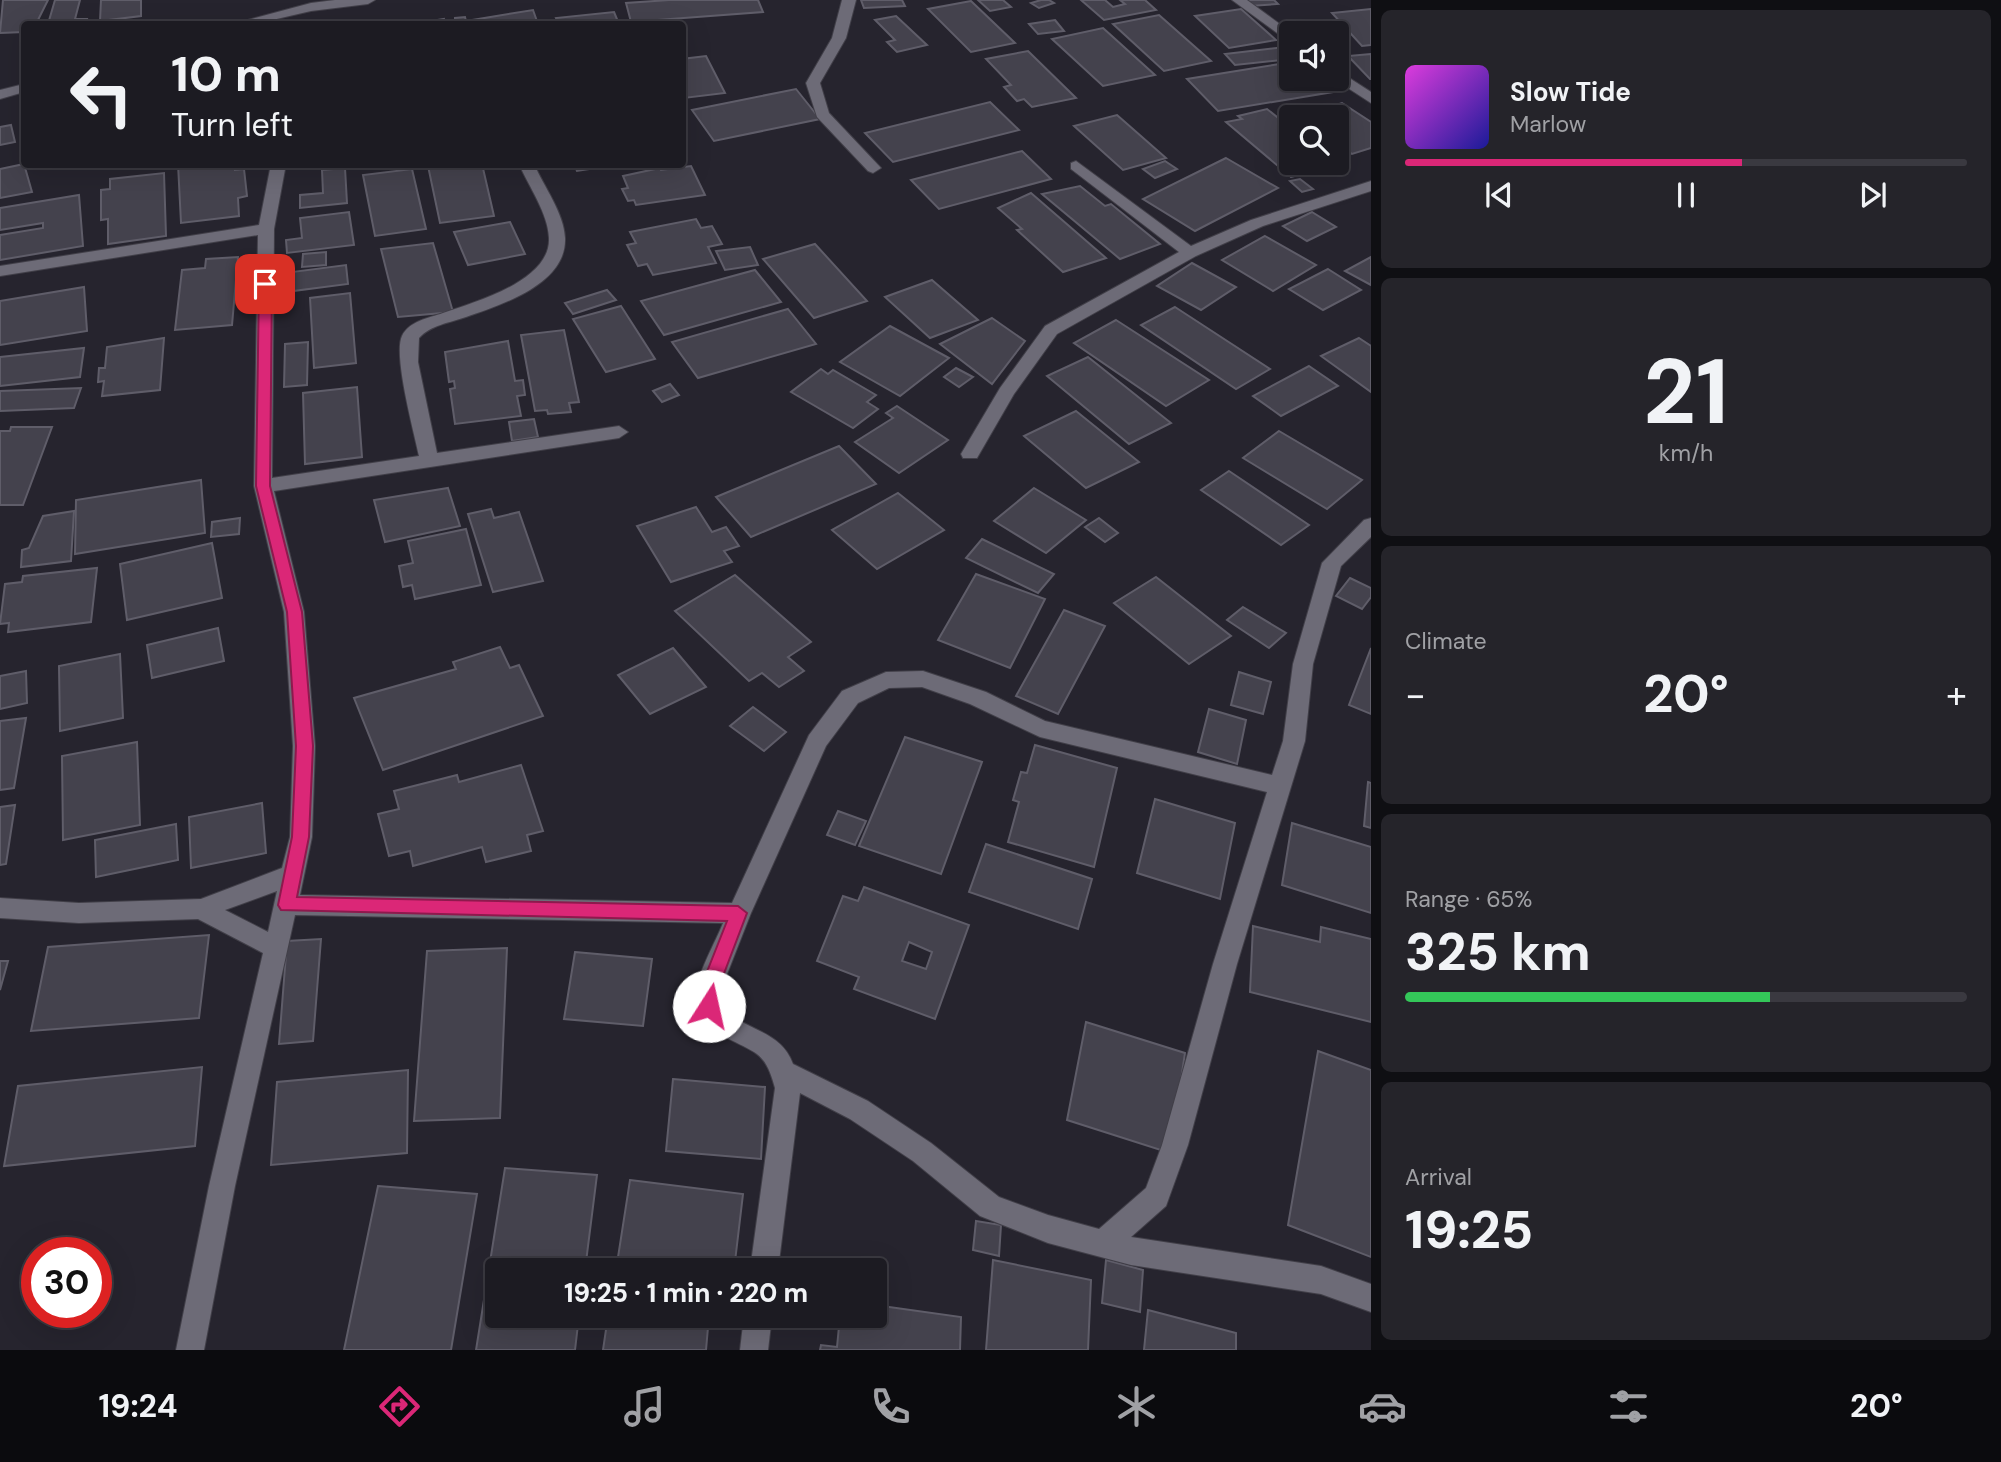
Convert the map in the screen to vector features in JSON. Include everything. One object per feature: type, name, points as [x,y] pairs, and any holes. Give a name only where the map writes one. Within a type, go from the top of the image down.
[{"type":"street","points":[[253,21],[311,7],[368,0]]},
{"type":"street","points":[[849,0],[839,38],[813,83],[822,114],[873,168]]},
{"type":"street","points":[[1239,0],[1279,30]]},
{"type":"street","points":[[1349,83],[1371,99]]},
{"type":"street","points":[[0,95],[21,89]]},
{"type":"street","points":[[1076,166],[1190,253]]},
{"type":"street","points":[[190,1350],[222,1185],[301,837],[304,746],[294,612],[263,486],[266,229],[283,168]]},
{"type":"street","points":[[430,463],[409,362],[410,337],[421,326],[511,293],[538,277],[557,254],[555,228],[528,168]]},
{"type":"street","points":[[970,454],[1006,391],[1051,330],[1190,253],[1257,223],[1371,186]]},
{"type":"street","points":[[0,271],[266,229]]},
{"type":"street","points":[[263,486],[430,463],[620,432]]},
{"type":"street","points":[[1103,1244],[1156,1197],[1175,1145],[1225,964],[1294,741],[1303,664],[1332,563],[1371,525]]},
{"type":"street","points":[[766,1258],[788,1087],[779,1059],[764,1044],[726,1027],[709,1006],[708,992],[738,913],[817,741],[850,697],[886,680],[923,679],[978,698],[1040,728],[1281,786]]},
{"type":"street","points":[[0,908],[79,913],[201,909],[294,874]]},
{"type":"street","points":[[287,905],[738,913]]},
{"type":"street","points":[[201,909],[277,950]]},
{"type":"street","points":[[782,1071],[859,1110],[922,1152],[990,1207],[1131,1251],[1321,1280],[1371,1297]]},
{"type":"street","points":[[754,1350],[757,1328]]},
{"type":"building","points":[[3,0],[48,0],[38,21],[21,21],[21,32],[0,33]]},
{"type":"building","points":[[55,0],[80,0],[75,19],[87,19],[87,21],[49,21]]},
{"type":"building","points":[[101,0],[141,0],[141,16],[100,21]]},
{"type":"building","points":[[758,0],[763,12],[631,21],[626,3]]},
{"type":"building","points":[[861,0],[902,0],[905,6],[864,8]]},
{"type":"building","points":[[978,0],[1003,0],[1011,7],[990,11]]},
{"type":"building","points":[[1041,0],[1054,3],[1039,8],[1031,3]]},
{"type":"building","points":[[1081,0],[1105,0],[1113,7],[1125,4],[1120,0],[1145,0],[1156,10],[1104,20]]},
{"type":"building","points":[[1245,0],[1274,0],[1278,4],[1250,6]]},
{"type":"building","points":[[971,1],[1015,43],[971,52],[928,9]]},
{"type":"building","points":[[1241,9],[1276,40],[1229,48],[1195,16]]},
{"type":"building","points":[[1371,9],[1371,45],[1362,46],[1349,32],[1349,21],[1339,21],[1332,13]]},
{"type":"building","points":[[533,10],[537,21],[466,21]]},
{"type":"building","points":[[614,12],[618,21],[558,21],[556,18]]},
{"type":"building","points":[[1159,15],[1211,61],[1164,71],[1113,24]]},
{"type":"building","points":[[896,16],[927,45],[897,52],[887,42],[895,40],[875,20]]},
{"type":"building","points":[[465,17],[466,21],[455,21],[455,18]]},
{"type":"building","points":[[1055,20],[1064,31],[1038,34],[1029,24]]},
{"type":"building","points":[[1103,28],[1155,75],[1103,86],[1052,39]]},
{"type":"building","points":[[1279,48],[1279,60],[1235,65],[1225,54]]},
{"type":"building","points":[[1028,51],[1076,98],[1032,107],[1024,99],[1017,101],[1004,87],[1011,85],[986,59]]},
{"type":"building","points":[[1371,54],[1371,79],[1349,57]]},
{"type":"building","points":[[706,56],[725,93],[686,98],[686,58]]},
{"type":"building","points":[[1279,64],[1279,91],[1333,92],[1218,111],[1187,79]]},
{"type":"building","points":[[796,89],[820,119],[714,141],[692,110]]},
{"type":"building","points":[[990,102],[1019,130],[893,162],[865,133]]},
{"type":"building","points":[[1349,108],[1371,122],[1371,148],[1352,154],[1349,152]]},
{"type":"building","points":[[1267,109],[1279,119],[1279,167],[1226,122],[1242,119],[1238,116]]},
{"type":"building","points":[[1117,115],[1166,158],[1123,170],[1074,126]]},
{"type":"building","points":[[11,125],[15,142],[0,145],[0,127]]},
{"type":"building","points":[[1022,151],[1051,179],[939,209],[911,180]]},
{"type":"building","points":[[1226,158],[1278,188],[1195,231],[1143,199]]},
{"type":"building","points":[[1165,161],[1177,169],[1155,178],[1143,169]]},
{"type":"building","points":[[21,165],[21,168],[25,168],[32,192],[0,198],[0,169]]},
{"type":"building","points":[[691,166],[705,195],[636,205],[634,200],[628,201],[622,189],[628,188],[623,176],[660,168]]},
{"type":"building","points":[[178,168],[244,169],[247,196],[238,198],[239,216],[181,223]]},
{"type":"building","points":[[345,168],[347,203],[300,208],[300,195],[323,193],[322,170]]},
{"type":"building","points":[[428,168],[483,168],[494,216],[440,223]]},
{"type":"building","points":[[576,168],[596,168],[577,171]]},
{"type":"building","points":[[412,169],[426,229],[375,236],[363,175]]},
{"type":"building","points":[[164,173],[166,236],[108,244],[108,219],[101,220],[101,190],[110,189],[110,179]]},
{"type":"building","points":[[1300,179],[1313,189],[1302,192],[1290,181]]},
{"type":"building","points":[[1080,186],[1105,206],[1111,204],[1160,244],[1120,259],[1042,194]]},
{"type":"building","points":[[1031,193],[1106,258],[1063,272],[1017,230],[1022,229],[998,208]]},
{"type":"building","points":[[79,195],[83,246],[0,260],[0,235],[43,228],[43,223],[0,230],[0,208]]},
{"type":"building","points":[[349,212],[354,245],[287,253],[286,240],[302,238],[300,218]]},
{"type":"building","points":[[1312,212],[1336,227],[1307,241],[1283,226]]},
{"type":"building","points":[[696,219],[701,228],[712,226],[722,244],[708,247],[716,263],[653,275],[647,264],[638,266],[627,245],[636,243],[630,232]]},
{"type":"building","points":[[510,222],[525,254],[468,265],[454,232]]},
{"type":"building","points":[[1265,236],[1316,265],[1273,291],[1222,260]]},
{"type":"building","points":[[433,243],[453,312],[398,317],[381,249]]},
{"type":"building","points":[[815,244],[867,301],[814,318],[763,259]]},
{"type":"building","points":[[750,247],[758,265],[725,270],[716,251]]},
{"type":"building","points":[[326,252],[326,265],[302,267],[303,254]]},
{"type":"building","points":[[238,257],[232,325],[175,330],[182,270],[205,268],[206,259]]},
{"type":"building","points":[[1371,257],[1371,285],[1345,271]]},
{"type":"building","points":[[1192,263],[1236,287],[1201,310],[1157,286]]},
{"type":"building","points":[[346,265],[348,284],[293,291],[292,272]]},
{"type":"building","points":[[1328,269],[1361,290],[1323,310],[1289,289]]},
{"type":"building","points":[[755,270],[781,302],[664,335],[641,301]]},
{"type":"building","points":[[932,280],[978,320],[930,338],[885,297]]},
{"type":"building","points":[[84,287],[87,331],[0,345],[0,301]]},
{"type":"building","points":[[607,290],[616,300],[573,314],[565,303]]},
{"type":"building","points":[[350,293],[356,363],[314,368],[310,298]]},
{"type":"building","points":[[621,306],[655,359],[606,372],[573,319]]},
{"type":"building","points":[[1175,307],[1270,369],[1236,389],[1141,325]]},
{"type":"building","points":[[788,309],[816,344],[698,378],[672,342]]},
{"type":"building","points":[[992,318],[1025,341],[992,384],[940,344]]},
{"type":"building","points":[[1116,320],[1209,380],[1166,406],[1074,343]]},
{"type":"building","points":[[890,326],[949,358],[900,396],[840,362]]},
{"type":"building","points":[[564,330],[579,402],[569,403],[571,412],[548,414],[547,410],[535,411],[521,335]]},
{"type":"building","points":[[164,338],[160,390],[102,396],[104,381],[98,382],[99,368],[105,368],[107,347]]},
{"type":"building","points":[[1359,338],[1371,346],[1371,392],[1321,356]]},
{"type":"building","points":[[508,341],[515,381],[523,380],[525,395],[517,396],[521,416],[455,424],[450,389],[455,388],[454,381],[449,382],[445,352]]},
{"type":"building","points":[[308,342],[307,385],[284,387],[285,344]]},
{"type":"building","points":[[84,348],[80,377],[0,386],[0,357]]},
{"type":"building","points":[[1088,357],[1171,423],[1129,444],[1047,376]]},
{"type":"building","points":[[1309,366],[1338,386],[1281,416],[1253,396]]},
{"type":"building","points":[[956,368],[973,377],[959,387],[944,377]]},
{"type":"building","points":[[821,369],[828,374],[833,370],[876,395],[867,402],[878,409],[853,428],[791,392]]},
{"type":"building","points":[[670,384],[679,395],[662,402],[653,391]]},
{"type":"building","points":[[357,387],[362,457],[305,464],[303,393]]},
{"type":"building","points":[[81,388],[74,408],[0,411],[0,391]]},
{"type":"building","points":[[897,406],[948,440],[899,473],[855,442],[893,418],[886,413]]},
{"type":"building","points":[[1076,411],[1139,462],[1086,488],[1024,436]]},
{"type":"building","points":[[534,419],[538,437],[512,441],[509,422]]},
{"type":"building","points":[[11,427],[52,427],[23,505],[0,505],[0,431],[10,431]]},
{"type":"building","points":[[1279,431],[1362,480],[1327,509],[1243,458]]},
{"type":"building","points":[[839,446],[876,484],[751,537],[716,497]]},
{"type":"building","points":[[1229,471],[1309,525],[1281,545],[1201,490]]},
{"type":"building","points":[[201,480],[205,533],[75,554],[76,500]]},
{"type":"building","points":[[448,488],[460,526],[385,542],[374,500]]},
{"type":"building","points":[[1034,488],[1086,520],[1046,553],[994,521]]},
{"type":"building","points":[[898,493],[944,530],[877,569],[832,530]]},
{"type":"building","points":[[696,507],[712,532],[726,527],[739,546],[724,551],[732,562],[671,582],[637,526]]},
{"type":"building","points":[[491,509],[494,518],[519,512],[543,581],[493,592],[468,514]]},
{"type":"building","points":[[74,511],[71,561],[21,567],[22,550],[29,548],[43,516]]},
{"type":"building","points":[[240,518],[239,534],[211,537],[212,522]]},
{"type":"building","points":[[1099,518],[1118,533],[1105,542],[1085,527]]},
{"type":"building","points":[[466,529],[481,585],[415,599],[412,585],[403,587],[399,566],[413,563],[408,541]]},
{"type":"building","points":[[982,539],[1054,574],[1038,593],[966,558]]},
{"type":"building","points":[[212,543],[222,598],[127,620],[120,564]]},
{"type":"building","points":[[97,568],[91,622],[8,632],[9,623],[0,624],[5,584],[22,582],[23,576]]},
{"type":"building","points":[[976,574],[1045,599],[1010,668],[938,640]]},
{"type":"building","points":[[735,575],[811,642],[788,657],[804,671],[779,687],[762,673],[749,681],[675,611]]},
{"type":"building","points":[[1156,577],[1231,636],[1189,664],[1114,603]]},
{"type":"building","points":[[1350,578],[1371,588],[1371,597],[1362,609],[1336,596]]},
{"type":"building","points":[[1243,607],[1286,633],[1269,648],[1227,620]]},
{"type":"building","points":[[1064,610],[1105,626],[1058,714],[1016,696]]},
{"type":"building","points":[[218,628],[224,661],[152,678],[147,645]]},
{"type":"building","points":[[500,647],[510,668],[519,665],[543,716],[383,770],[354,698],[456,669],[453,662]]},
{"type":"building","points":[[673,648],[706,687],[650,714],[618,675]]},
{"type":"building","points":[[1371,648],[1371,714],[1349,705]]},
{"type":"building","points":[[120,654],[123,718],[60,731],[59,666]]},
{"type":"building","points":[[26,671],[27,703],[0,709],[0,676]]},
{"type":"building","points":[[1239,672],[1271,682],[1263,714],[1231,705]]},
{"type":"building","points":[[753,707],[786,732],[764,751],[730,726]]},
{"type":"building","points":[[1209,709],[1246,720],[1237,764],[1198,752]]},
{"type":"building","points":[[26,718],[14,788],[0,790],[0,721]]},
{"type":"building","points":[[905,737],[982,762],[941,874],[859,846]]},
{"type":"building","points":[[137,742],[140,825],[63,840],[62,756]]},
{"type":"building","points":[[1035,745],[1117,768],[1094,867],[1008,842],[1019,802],[1013,800],[1021,772],[1027,773]]},
{"type":"building","points":[[521,765],[543,831],[527,835],[531,851],[486,862],[482,847],[413,866],[410,851],[389,856],[378,814],[399,809],[394,791],[457,775],[459,782]]},
{"type":"building","points":[[1368,782],[1371,783],[1371,828],[1364,826]]},
{"type":"building","points":[[1155,799],[1235,823],[1220,899],[1137,873]]},
{"type":"building","points":[[262,803],[266,853],[191,868],[189,817]]},
{"type":"building","points":[[15,805],[6,864],[0,865],[0,807]]},
{"type":"building","points":[[838,811],[866,821],[855,845],[827,835]]},
{"type":"building","points":[[1292,823],[1371,847],[1371,913],[1282,885]]},
{"type":"building","points":[[176,824],[178,860],[96,877],[95,840]]},
{"type":"building","points":[[986,844],[1092,879],[1078,929],[969,892]]},
{"type":"building","points":[[864,887],[969,925],[935,1019],[854,989],[859,977],[817,961],[843,896],[858,901]],"holes":[[[909,942],[932,952],[926,969],[902,961]]]},
{"type":"building","points":[[1253,926],[1320,942],[1321,927],[1371,939],[1371,1022],[1250,992]]},
{"type":"building","points":[[209,935],[199,1018],[31,1031],[48,947]]},
{"type":"building","points":[[321,939],[313,1041],[279,1044],[287,941]]},
{"type":"building","points":[[507,948],[500,1118],[414,1121],[427,951]]},
{"type":"building","points":[[575,952],[652,959],[643,1026],[564,1019]]},
{"type":"building","points":[[0,961],[8,961],[0,990]]},
{"type":"building","points":[[1086,1022],[1185,1053],[1170,1153],[1067,1120]]},
{"type":"building","points":[[1318,1051],[1371,1070],[1371,1257],[1288,1225]]},
{"type":"building","points":[[202,1067],[195,1146],[4,1166],[18,1086]]},
{"type":"building","points":[[408,1070],[407,1153],[271,1165],[277,1082]]},
{"type":"building","points":[[673,1079],[765,1087],[761,1159],[666,1151]]},
{"type":"building","points":[[505,1168],[597,1175],[587,1258],[491,1258]]},
{"type":"building","points":[[630,1180],[743,1194],[735,1258],[618,1258]]},
{"type":"building","points":[[378,1186],[477,1194],[451,1350],[344,1350]]},
{"type":"building","points":[[976,1221],[1001,1225],[999,1256],[973,1250]]},
{"type":"building","points":[[993,1260],[1091,1280],[1088,1350],[986,1350]]},
{"type":"building","points":[[1106,1260],[1143,1270],[1140,1312],[1102,1303]]},
{"type":"building","points":[[485,1294],[485,1328],[578,1328],[575,1350],[476,1350]]},
{"type":"building","points":[[887,1307],[961,1317],[960,1350],[820,1350],[821,1345],[837,1347],[839,1328],[887,1328]]},
{"type":"building","points":[[1148,1310],[1236,1333],[1236,1350],[1144,1350]]},
{"type":"building","points":[[606,1328],[708,1328],[706,1350],[603,1350]]},
{"type":"route","points":[[265,284],[263,486],[294,612],[304,746],[301,837],[287,905],[738,913],[708,992],[709,1006]]}]
